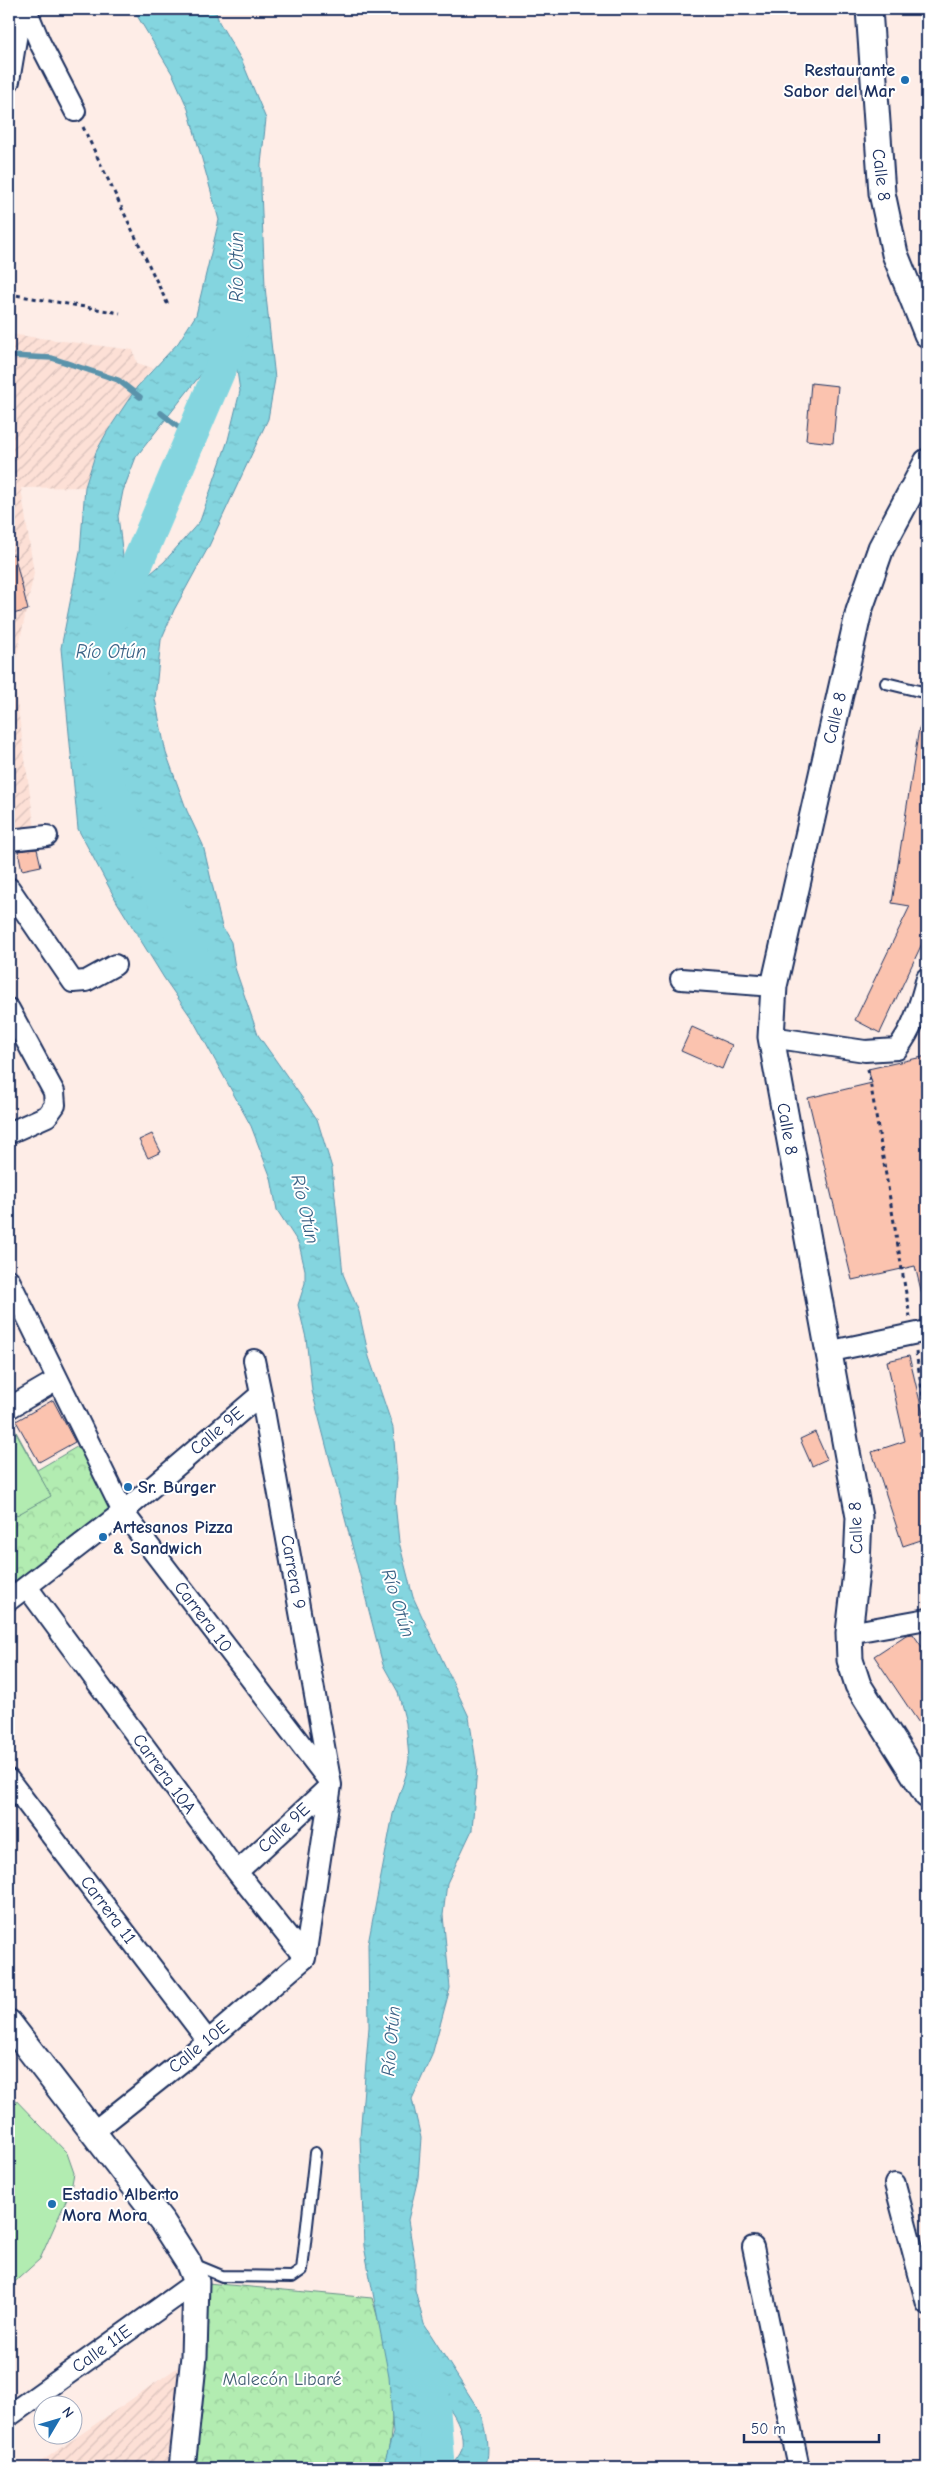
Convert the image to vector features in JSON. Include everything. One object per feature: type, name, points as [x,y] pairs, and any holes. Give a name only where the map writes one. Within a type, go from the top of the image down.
[{"type":"street","points":[[9,81],[21,9]]},
{"type":"street","points":[[26,9],[40,43],[75,111]]},
{"type":"street","name":"Calle 8","points":[[869,9],[882,193],[895,254],[927,334]]},
{"type":"street","name":"Calle 8","points":[[927,462],[880,548],[859,611],[774,986],[771,1037],[827,1352],[859,1517],[857,1564],[849,1633],[850,1660],[858,1685],[927,1795]]},
{"type":"street","points":[[9,840],[47,836]]},
{"type":"street","points":[[9,888],[73,982],[86,981],[115,965]]},
{"type":"street","points":[[681,978],[774,986]]},
{"type":"street","points":[[771,1037],[865,1051],[897,1049],[912,1026],[927,978]]},
{"type":"street","points":[[9,1008],[54,1092],[55,1105],[47,1116],[9,1134]]},
{"type":"street","name":"Carrera 10","points":[[9,1280],[123,1512],[331,1785]]},
{"type":"street","points":[[827,1352],[920,1332]]},
{"type":"street","name":"Carrera 9","points":[[254,1360],[262,1394],[331,1785],[305,1958]]},
{"type":"street","points":[[9,1408],[57,1380]]},
{"type":"street","name":"Calle 9E","points":[[9,1600],[123,1512],[262,1394]]},
{"type":"street","name":"Carrera 10A","points":[[27,1587],[237,1872],[305,1958]]},
{"type":"street","points":[[849,1633],[927,1619]]},
{"type":"street","name":"Carrera 11","points":[[9,1780],[208,2041]]},
{"type":"street","name":"Calle 9E","points":[[237,1872],[331,1785]]},
{"type":"street","name":"Calle 10E","points":[[92,2133],[208,2041],[305,1958]]},
{"type":"street","points":[[9,2023],[92,2133],[164,2223],[192,2272],[194,2356],[182,2468]]},
{"type":"street","points":[[895,2184],[927,2304]]},
{"type":"street","points":[[752,2247],[799,2468]]},
{"type":"street","name":"Calle 11E","points":[[9,2416],[192,2272]]},
{"type":"lane","points":[[886,684],[927,693]]},
{"type":"lane","points":[[192,2272],[222,2276],[292,2277],[302,2270],[314,2153]]},
{"type":"path","points":[[75,111],[168,305]]},
{"type":"path","points":[[9,294],[120,313]]},
{"type":"path","points":[[865,1051],[920,1332],[927,1422]]},
{"type":"shaded area","points":[[9,334],[133,350],[137,363],[153,368],[137,387],[107,432],[96,452],[85,487],[21,488],[34,573],[13,674],[36,837],[9,840]]},
{"type":"shaded area","points":[[194,2356],[182,2468],[32,2468],[67,2444],[82,2444],[82,2433]]},
{"type":"green space","points":[[9,1419],[37,1470],[87,1441],[123,1512],[9,1600]]},
{"type":"green space","points":[[12,1426],[51,1496],[15,1516],[9,1506],[9,1428]]},
{"type":"green space","points":[[9,2093],[67,2153],[74,2173],[71,2189],[40,2259],[9,2287]]},
{"type":"green space","name":"Malecón Libaré","points":[[196,2282],[372,2298],[383,2338],[392,2406],[389,2449],[383,2468],[182,2468]]},
{"type":"water","name":"Río Otún","points":[[133,9],[215,9],[219,22],[242,61],[266,119],[261,164],[261,190],[265,287],[275,379],[268,419],[209,546],[174,610],[161,640],[155,699],[166,753],[187,811],[203,845],[222,927],[231,942],[235,968],[258,1035],[317,1119],[332,1168],[343,1274],[359,1312],[369,1357],[393,1428],[397,1478],[395,1502],[399,1542],[413,1597],[469,1717],[477,1768],[472,1830],[447,1883],[443,1915],[450,1988],[432,2055],[412,2099],[421,2138],[418,2178],[408,2220],[415,2263],[415,2290],[424,2324],[480,2412],[484,2426],[487,2454],[484,2468],[449,2468],[457,2459],[462,2448],[460,2430],[453,2413],[447,2405],[427,2388],[420,2411],[423,2468],[383,2468],[393,2433],[389,2377],[364,2246],[360,2136],[369,2027],[368,1944],[393,1814],[406,1775],[409,1759],[406,1723],[398,1692],[383,1665],[312,1391],[306,1338],[298,1305],[305,1283],[305,1270],[299,1244],[277,1210],[271,1178],[251,1126],[193,1020],[164,978],[117,902],[78,829],[61,648],[80,552],[85,487],[96,452],[107,432],[137,387],[178,343],[196,315],[219,220],[188,109],[173,75]],"holes":[[[220,350],[235,357],[240,391],[228,440],[200,521],[164,562],[123,597],[123,557],[118,516],[123,491],[136,457]],[[91,720],[155,857],[175,909],[174,924],[162,921],[126,855],[92,769],[86,722]]]},
{"type":"building","points":[[811,383],[838,386],[833,443],[806,440]]},
{"type":"building","points":[[14,554],[28,610],[9,615],[9,555]]},
{"type":"building","points":[[919,728],[927,728],[927,933],[880,1033],[855,1020],[910,906],[892,903]]},
{"type":"building","points":[[37,849],[41,866],[22,870],[18,851]]},
{"type":"building","points":[[692,1027],[732,1045],[722,1069],[681,1051]]},
{"type":"building","points":[[927,1056],[927,1083],[921,1084],[927,1110],[927,1294],[922,1294],[915,1266],[852,1280],[808,1098],[872,1083],[868,1069]]},
{"type":"building","points":[[152,1134],[161,1152],[148,1158],[139,1140]]},
{"type":"building","points":[[909,1356],[927,1431],[919,1433],[927,1459],[927,1538],[903,1546],[872,1452],[905,1441],[887,1361]]},
{"type":"building","points":[[53,1400],[75,1442],[39,1462],[16,1421]]},
{"type":"building","points":[[815,1432],[827,1459],[812,1466],[800,1439]]},
{"type":"building","points":[[913,1634],[927,1654],[927,1735],[874,1656],[906,1635]]},
{"type":"waterway","name":"Río Otún","points":[[196,962],[135,845],[113,793],[88,719],[93,654],[123,597],[227,353],[237,310]]},
{"type":"waterway","points":[[9,356],[52,358],[118,380],[140,397]]},
{"type":"waterway","points":[[161,413],[191,437]]},
{"type":"waterway","name":"Río Otún","points":[[415,2352],[433,2391],[438,2459],[435,2468]]},
{"type":"place","name":"Restaurante Sabor del Mar","points":[[905,80]]},
{"type":"place","name":"Sr. Burger","points":[[128,1487]]},
{"type":"place","name":"Artesanos Pizza & Sandwich","points":[[103,1537]]},
{"type":"place","name":"Estadio Alberto Mora Mora","points":[[52,2204]]}]
